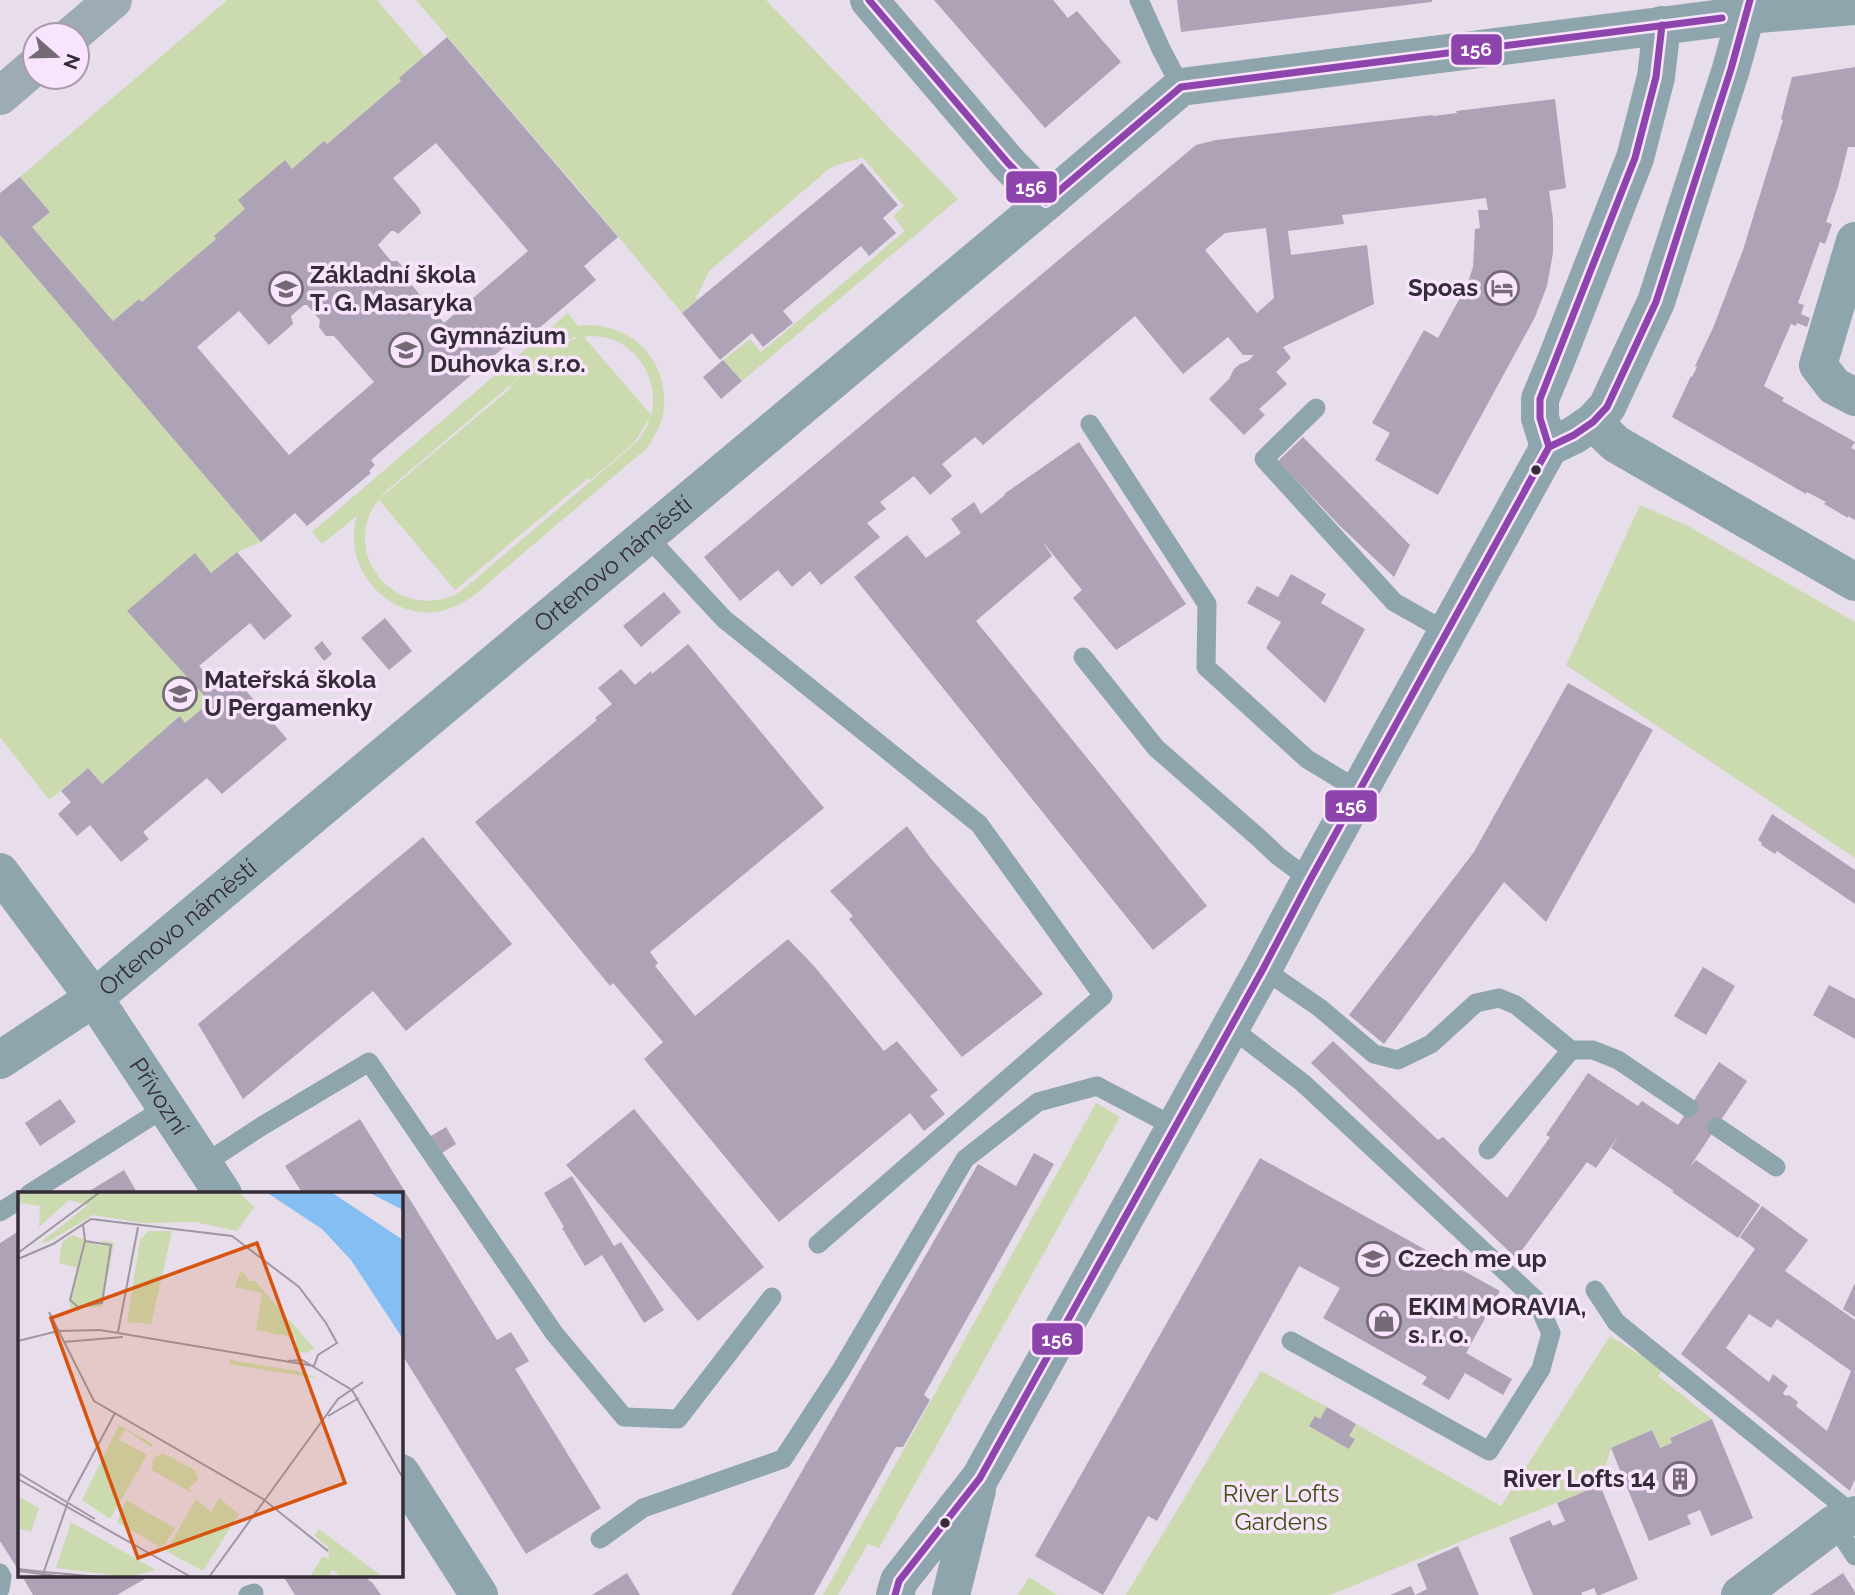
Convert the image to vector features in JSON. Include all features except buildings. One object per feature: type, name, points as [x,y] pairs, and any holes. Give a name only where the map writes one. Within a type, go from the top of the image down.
[{"type":"main road","points":[[88,21],[113,0]]},
{"type":"main road","points":[[0,96],[21,78]]},
{"type":"street","points":[[869,0],[1007,162],[1046,202]]},
{"type":"street","points":[[1181,87],[1662,26],[1748,8],[1855,6]]},
{"type":"street","points":[[895,1595],[898,1581],[980,1478],[1549,447],[1593,422],[1606,407],[1656,302],[1748,8]]},
{"type":"street","points":[[1549,447],[1540,418],[1540,399],[1635,158],[1656,77],[1662,26]]},
{"type":"street","name":"Ortenovo náměstí","points":[[0,872],[94,998],[1181,87]]},
{"type":"street","points":[[1855,241],[1818,365],[1834,386],[1855,397]]},
{"type":"street","points":[[1593,422],[1616,444],[1855,582]]},
{"type":"street","points":[[0,1060],[94,998]]},
{"type":"street","name":"Přívozní","points":[[94,998],[214,1179]]},
{"type":"street","points":[[402,1475],[479,1595]]},
{"type":"street","points":[[951,1595],[980,1478]]},
{"type":"street","points":[[1740,1595],[1848,1518]]},
{"type":"lane","points":[[1139,0],[1181,87]]},
{"type":"lane","points":[[1316,408],[1264,459],[1394,602],[1447,632]]},
{"type":"lane","points":[[1090,424],[1207,604],[1206,667],[1307,759],[1360,791]]},
{"type":"lane","points":[[647,536],[724,619],[979,824],[1103,996],[818,1244]]},
{"type":"lane","points":[[1083,657],[1156,748],[1278,856],[1310,880]]},
{"type":"lane","points":[[1263,969],[1320,1008],[1374,1054],[1398,1060],[1431,1044],[1476,1003],[1499,998],[1516,1005],[1571,1050],[1593,1050],[1618,1060],[1689,1108]]},
{"type":"lane","points":[[1230,1027],[1303,1083],[1536,1300],[1551,1333],[1541,1369],[1489,1451],[1290,1341]]},
{"type":"lane","points":[[1488,1150],[1571,1050]]},
{"type":"lane","points":[[214,1179],[262,1126],[369,1062],[554,1333],[624,1417],[678,1419],[772,1297]]},
{"type":"lane","points":[[600,1539],[643,1508],[783,1459],[841,1370],[965,1159],[1038,1102],[1097,1086],[1175,1127]]},
{"type":"lane","points":[[32,1192],[166,1107]]},
{"type":"lane","points":[[1717,1127],[1776,1167]]},
{"type":"lane","points":[[0,1212],[18,1201]]},
{"type":"lane","points":[[1595,1290],[1616,1322],[1848,1518],[1855,1556]]},
{"type":"lane","points":[[0,1573],[0,1588]]},
{"type":"green space","points":[[227,0],[377,0],[425,56],[399,78],[401,81],[327,144],[324,141],[292,169],[285,161],[238,200],[245,209],[214,236],[216,239],[142,302],[139,299],[113,321],[32,227],[50,212],[20,177]]},
{"type":"green space","points":[[416,0],[766,0],[958,199],[742,381],[723,360],[750,339],[761,352],[905,231],[893,216],[904,206],[862,157],[834,166],[709,271],[695,297],[698,299],[682,313]]},
{"type":"green space","points":[[0,235],[261,542],[237,552],[211,573],[195,554],[128,611],[210,702],[185,723],[180,717],[102,784],[88,768],[49,800],[0,737]]},
{"type":"green space","points":[[568,313],[578,326],[613,329],[628,336],[641,345],[659,372],[664,408],[658,429],[647,448],[472,597],[460,604],[442,611],[425,612],[409,610],[381,595],[361,569],[356,554],[354,535],[357,516],[322,544],[312,532]],"holes":[[[579,337],[554,348],[510,386],[511,388],[379,499],[557,345]],[[584,337],[608,338],[619,343],[638,358],[645,368],[653,391],[651,415]],[[649,419],[638,441],[454,595],[436,600],[405,596],[380,579],[372,566],[366,551],[365,535],[367,521],[379,500],[455,590],[588,478],[590,480],[634,443]]]},
{"type":"green space","points":[[1640,505],[1688,526],[1855,622],[1855,858],[1566,665]]},
{"type":"green space","points":[[1096,1103],[1120,1117],[879,1548],[868,1544],[838,1595],[823,1595]]},
{"type":"green space","name":"River Lofts Gardens","points":[[1610,1336],[1663,1369],[1658,1376],[1712,1419],[1670,1437],[1672,1443],[1660,1448],[1652,1430],[1611,1448],[1600,1485],[1330,1595],[1126,1595],[1261,1371],[1327,1407],[1320,1419],[1315,1416],[1310,1426],[1349,1448],[1355,1439],[1349,1436],[1356,1424],[1501,1506]]},
{"type":"green space","points":[[1029,1577],[1057,1595],[1018,1595]]},
{"type":"transit line","name":"156","points":[[869,0],[1007,162],[1046,202],[1181,87],[1722,18]]},
{"type":"transit line","name":"156","points":[[895,1595],[899,1581],[980,1478],[1549,447],[1593,422],[1607,407],[1656,302],[1731,69],[1750,0]]},
{"type":"transit line","name":"156","points":[[1525,490],[1549,447],[1540,418],[1540,399],[1635,158],[1656,77],[1662,25]]},
{"type":"place","name":"Spoas","points":[[1502,288]]},
{"type":"place","name":"Základní škola T. G. Masaryka","points":[[286,289]]},
{"type":"place","name":"Gymnázium Duhovka s.r.o.","points":[[406,350]]},
{"type":"place","name":"Mateřská škola U Pergamenky","points":[[180,694]]},
{"type":"place","name":"Czech me up","points":[[1373,1259]]},
{"type":"place","name":"EKIM MORAVIA, s. r. o.","points":[[1384,1321]]},
{"type":"place","name":"River Lofts 14","points":[[1680,1479]]}]
